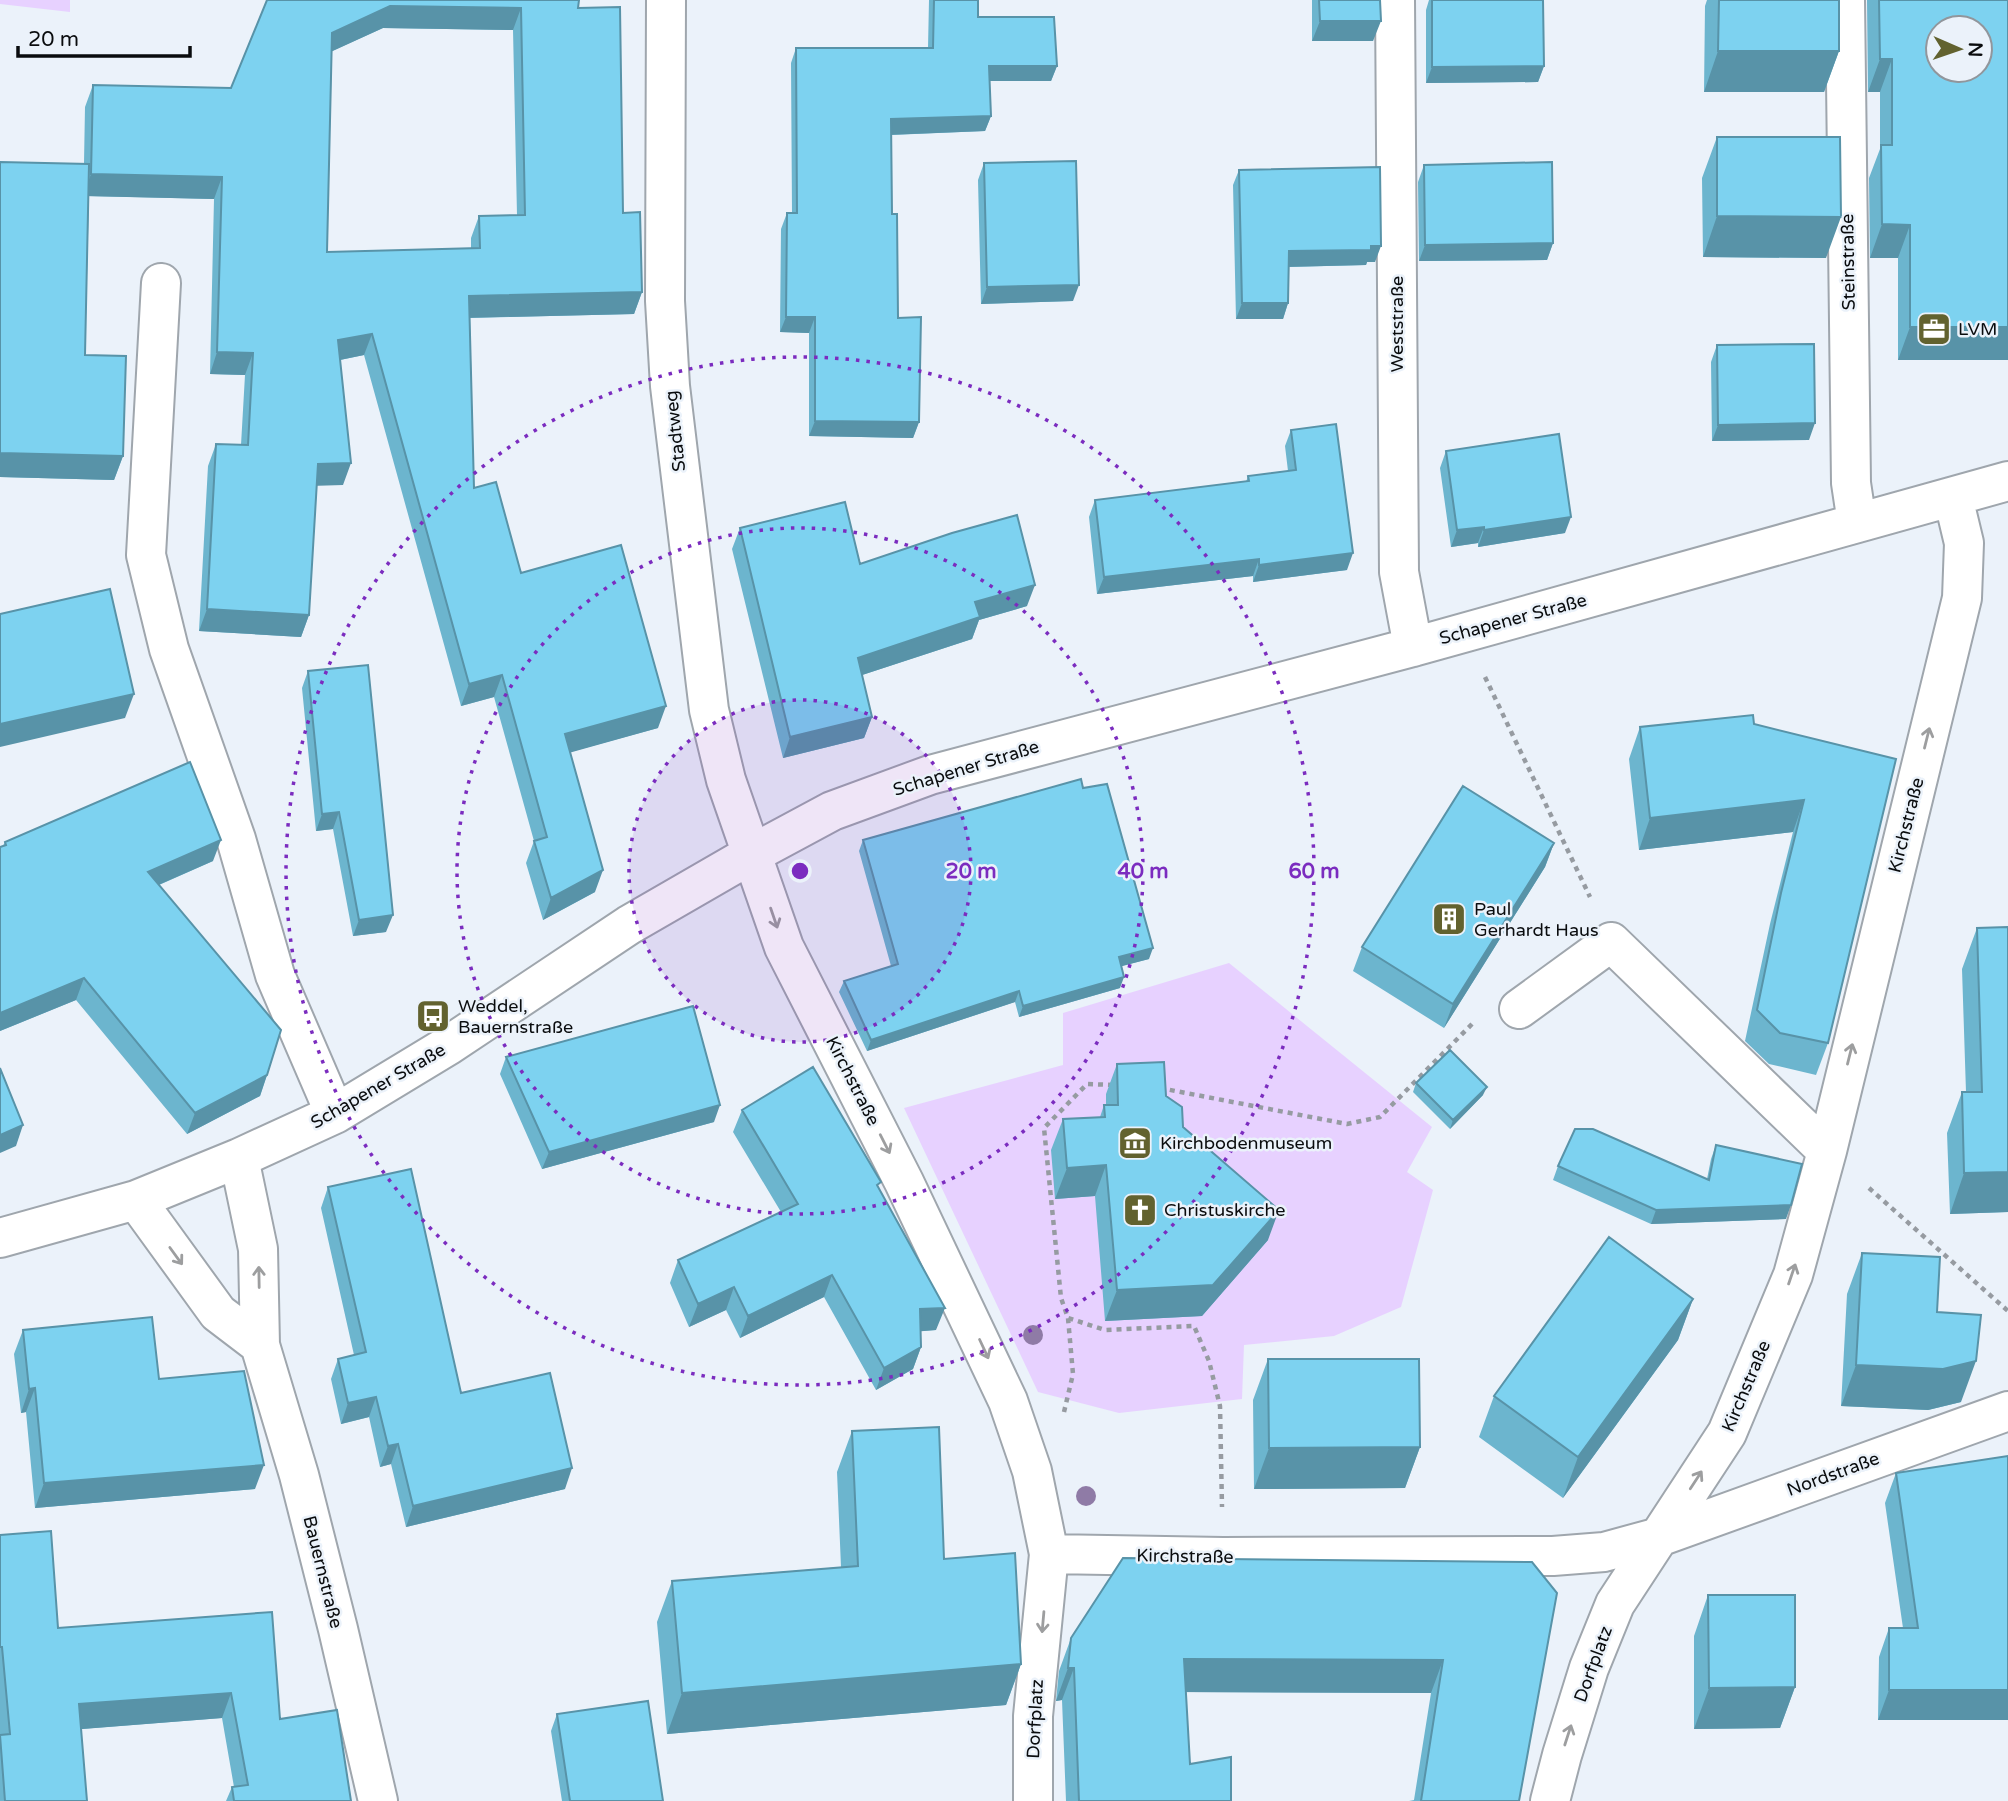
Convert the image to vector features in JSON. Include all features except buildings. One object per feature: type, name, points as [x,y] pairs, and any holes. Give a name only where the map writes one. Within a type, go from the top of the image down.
[{"type":"street","name":"Stadtweg","points":[[666,0],[665,301],[670,386],[709,709],[726,780],[752,854]]},
{"type":"street","name":"Weststraße","points":[[1395,0],[1399,572],[1413,647]]},
{"type":"street","name":"Steinstraße","points":[[1845,0],[1851,483],[1857,523]]},
{"type":"street","points":[[161,282],[146,555],[169,649],[236,839],[275,975],[335,1114]]},
{"type":"street","name":"Schapener Straße","points":[[0,1238],[136,1200],[239,1158],[335,1114],[449,1045],[629,925],[832,811],[930,775],[1413,647],[2008,481]]},
{"type":"street","name":"Kirchstraße","points":[[752,854],[784,947],[904,1182],[1008,1401],[1032,1471],[1049,1554],[1223,1557],[1553,1556],[1604,1552],[1659,1537],[1727,1433],[1793,1275],[1827,1151],[1962,598],[1964,543],[1953,497]]},
{"type":"street","points":[[1519,1009],[1611,942],[1827,1151]]},
{"type":"street","name":"Bauernstraße","points":[[239,1158],[258,1249],[260,1345],[302,1488],[378,1801]]},
{"type":"street","points":[[136,1200],[218,1313],[260,1345]]},
{"type":"street","name":"Nordstraße","points":[[1659,1537],[2008,1411]]},
{"type":"street","name":"Dorfplatz","points":[[1550,1801],[1589,1668],[1615,1604],[1659,1537]]},
{"type":"street","name":"Dorfplatz","points":[[1033,1801],[1032,1716],[1049,1554]]},
{"type":"path","points":[[1473,630],[1485,676],[1611,942]]},
{"type":"path","points":[[1154,1087],[1347,1124],[1358,1122],[1380,1117],[1486,1010],[1519,1009]]},
{"type":"path","points":[[1066,1408],[1073,1374],[1068,1318],[1060,1298],[1044,1128],[1087,1084],[1114,1085]]},
{"type":"path","points":[[1827,1151],[2008,1311]]},
{"type":"path","points":[[1068,1318],[1105,1330],[1194,1326],[1209,1361],[1220,1406],[1223,1557]]},
{"type":"shaded area","points":[[0,0],[70,0],[70,12],[0,4]]},
{"type":"shaded area","points":[[1229,963],[1432,1127],[1407,1172],[1433,1190],[1401,1307],[1334,1336],[1244,1345],[1242,1399],[1119,1413],[1038,1392],[904,1108],[1063,1065],[1063,1013]]},
{"type":"place","name":"LVM","points":[[1934,329]]},
{"type":"place","name":"Paul Gerhardt Haus","points":[[1449,919]]},
{"type":"place","name":"Weddel, Bauernstraße","points":[[433,1016]]},
{"type":"place","name":"Kirchbodenmuseum","points":[[1135,1143]]},
{"type":"place","name":"Christuskirche","points":[[1140,1210]]}]
